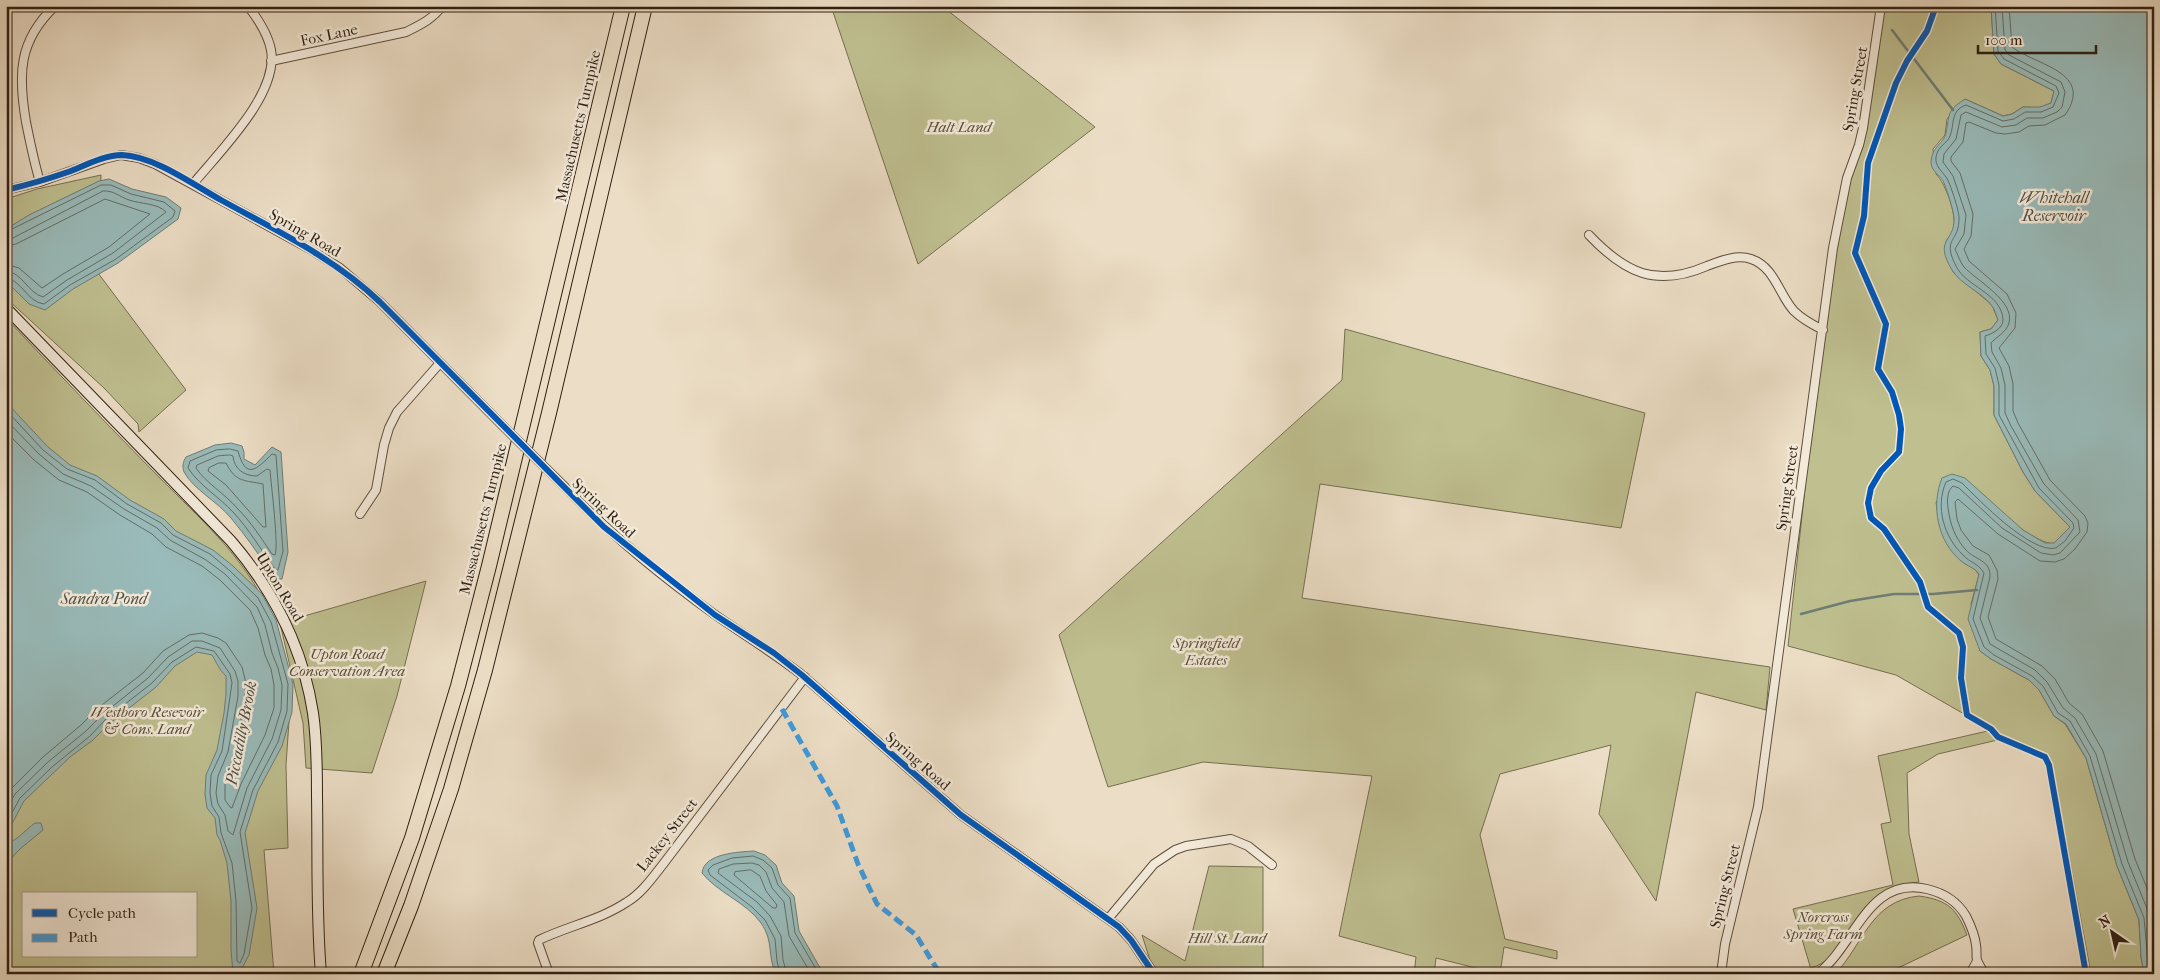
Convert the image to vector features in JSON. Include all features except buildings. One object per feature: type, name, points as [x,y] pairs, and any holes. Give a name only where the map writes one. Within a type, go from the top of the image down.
[{"type":"highway","name":"Massachusetts Turnpike","points":[[361,974],[412,838],[454,703],[489,566],[623,6]]},
{"type":"highway","points":[[384,974],[435,840],[462,756],[549,413],[645,6]]},
{"type":"main road","name":"Upton Road","points":[[6,308],[225,534],[253,568],[272,598],[288,630],[306,679],[314,723],[321,974]]},
{"type":"street","points":[[40,182],[31,149],[20,79],[27,45],[35,29],[55,6]]},
{"type":"street","points":[[193,184],[258,102],[267,86],[272,52],[266,35],[248,6]]},
{"type":"street","name":"Fox Lane","points":[[271,61],[406,32],[429,20],[442,6]]},
{"type":"street","name":"Spring Street","points":[[1721,974],[1725,944],[1758,807],[1836,230],[1847,178],[1863,128],[1881,6]]},
{"type":"street","name":"Spring Road","points":[[6,190],[40,182],[104,159],[122,155],[139,158],[155,164],[193,184],[310,249],[340,268],[374,296],[604,528],[715,615],[774,653],[805,677],[961,815],[1119,927],[1131,940],[1154,974]]},
{"type":"street","points":[[1589,235],[1617,261],[1632,270],[1649,276],[1684,275],[1734,258],[1751,259],[1766,268],[1794,312],[1823,330]]},
{"type":"street","points":[[360,514],[376,490],[384,445],[389,428],[397,412],[440,363]]},
{"type":"street","name":"Lackey Street","points":[[549,974],[538,943],[539,940],[612,910],[628,902],[641,890],[664,863],[805,677]]},
{"type":"street","points":[[1108,919],[1154,864],[1169,853],[1186,846],[1231,839],[1248,846],[1272,865]]},
{"type":"street","points":[[1817,974],[1834,958],[1839,948],[1874,903],[1890,892],[1916,886],[1934,890],[1953,899],[1966,917],[1976,943],[1978,961],[1984,974]]},
{"type":"street","points":[[1970,974],[1978,961]]},
{"type":"green space","name":"Halt Land","points":[[831,6],[942,6],[1095,127],[918,264]]},
{"type":"green space","points":[[1883,6],[1991,6],[1994,54],[2001,64],[2054,91],[2051,103],[2040,108],[2023,107],[2012,114],[2003,116],[1965,99],[1947,119],[1945,135],[1933,149],[1936,174],[1944,185],[1954,218],[1953,231],[1946,241],[1953,272],[1992,305],[1998,320],[1991,329],[1980,332],[1981,356],[1990,370],[1994,386],[1994,415],[2023,472],[2035,491],[2070,527],[2054,544],[2032,536],[2007,517],[1965,478],[1936,502],[1941,526],[1950,547],[1963,562],[1974,569],[1979,575],[1971,604],[1980,651],[2029,680],[2039,690],[2054,716],[2065,724],[2086,758],[2117,866],[2139,920],[2144,974],[2091,974],[2052,764],[2006,738],[1938,754],[1907,773],[1909,834],[1919,882],[1905,884],[1882,893],[1857,918],[1836,950],[1821,963],[1811,968],[1793,909],[1893,885],[1881,824],[1891,822],[1878,756],[1992,730],[1896,675],[1788,646],[1811,432],[1836,239],[1872,80],[1881,34]]},
{"type":"green space","points":[[101,175],[98,273],[186,390],[139,432],[138,424],[104,388],[6,298],[6,199],[37,189]]},
{"type":"green space","name":"Westboro Resevoir & Cons. Land","points":[[6,318],[211,529],[237,559],[259,592],[233,566],[291,692],[286,765],[288,848],[264,850],[274,974],[6,974]]},
{"type":"green space","name":"Springfield Estates","points":[[1345,329],[1645,413],[1621,528],[1320,484],[1302,598],[1770,667],[1766,710],[1696,692],[1656,901],[1599,814],[1611,745],[1500,774],[1480,835],[1505,939],[1557,951],[1557,959],[1504,947],[1500,974],[1436,958],[1434,974],[1414,974],[1416,957],[1339,936],[1372,776],[1203,762],[1108,787],[1059,635],[1342,380]]},
{"type":"green space","name":"Upton Road Conservation Area","points":[[426,581],[397,696],[372,773],[306,768],[303,723],[280,623]]},
{"type":"green space","name":"Hill St. Land","points":[[1209,866],[1263,867],[1263,974],[1160,974],[1150,960],[1142,935],[1185,961]]},
{"type":"green space","name":"Norcross Spring Farm","points":[[1919,896],[1937,900],[1950,907],[1959,918],[1967,935],[1898,968],[1900,974],[1835,974],[1879,915],[1889,906]]},
{"type":"water","name":"Whitehall Reservoir","points":[[1991,6],[2154,6],[2154,974],[2144,974],[2139,920],[2117,866],[2086,758],[2066,724],[2054,716],[2039,690],[2029,680],[1980,651],[1968,619],[1979,574],[1953,553],[1946,543],[1938,522],[1937,500],[1939,488],[1942,478],[1952,474],[1965,478],[2023,530],[2045,543],[2054,543],[2070,527],[2035,491],[2023,472],[1994,415],[1994,386],[1990,370],[1981,356],[1980,332],[1991,329],[1998,320],[1994,309],[1988,301],[1961,280],[1952,270],[1944,252],[1946,241],[1953,226],[1954,215],[1944,184],[1932,168],[1931,162],[1933,152],[1945,137],[1952,109],[1965,99],[2003,116],[2012,114],[2023,107],[2040,107],[2051,103],[2054,91],[2001,64],[1994,54]]},
{"type":"water","points":[[109,179],[132,189],[166,197],[181,208],[178,219],[118,263],[73,289],[45,310],[29,304],[6,281],[6,229],[29,215],[99,181]]},
{"type":"water","name":"Sandra Pond","points":[[6,402],[47,446],[70,465],[97,476],[130,500],[164,519],[176,531],[213,550],[233,566],[262,594],[276,620],[293,684],[292,712],[282,746],[258,791],[245,833],[257,908],[249,955],[239,974],[233,974],[231,901],[227,863],[217,835],[215,818],[207,808],[205,794],[206,775],[217,750],[226,694],[226,676],[212,655],[197,652],[175,666],[156,687],[70,757],[24,801],[6,835]]},
{"type":"water","points":[[231,443],[242,446],[244,459],[255,465],[272,447],[281,452],[288,552],[282,579],[277,579],[272,574],[231,518],[193,484],[184,472],[183,464],[186,457],[215,445]]},
{"type":"water","points":[[35,823],[41,823],[43,830],[20,849],[6,864],[6,841],[8,843],[15,839]]},
{"type":"water","points":[[754,851],[765,855],[776,865],[782,883],[794,896],[799,931],[825,974],[776,974],[768,936],[761,923],[748,909],[716,886],[702,873],[704,866],[715,858],[731,853]]},
{"type":"waterway","points":[[1892,30],[1953,110]]},
{"type":"waterway","points":[[1801,614],[1850,601],[1894,594],[1933,594],[1977,590]]},
{"type":"marked path","points":[[782,709],[837,806],[858,864],[877,904],[916,935],[940,974]]},
{"type":"cycle path","points":[[1936,6],[1927,31],[1907,61],[1896,83],[1868,163],[1864,216],[1855,253],[1886,324],[1878,369],[1892,392],[1901,429],[1899,452],[1881,471],[1871,488],[1868,503],[1871,518],[1884,529],[1920,582],[1928,607],[1959,633],[1963,647],[1961,678],[1967,715],[1991,729],[1998,737],[2045,757],[2049,765],[2086,974]]},
{"type":"cycle path","points":[[6,190],[53,177],[115,155],[147,160],[173,172],[284,234],[344,272],[380,302],[604,527],[715,615],[774,653],[802,675],[961,815],[1119,927],[1131,940],[1154,974]]},
{"type":"water label","name":"Piccadilly Brook","points":[[241,733]]}]
